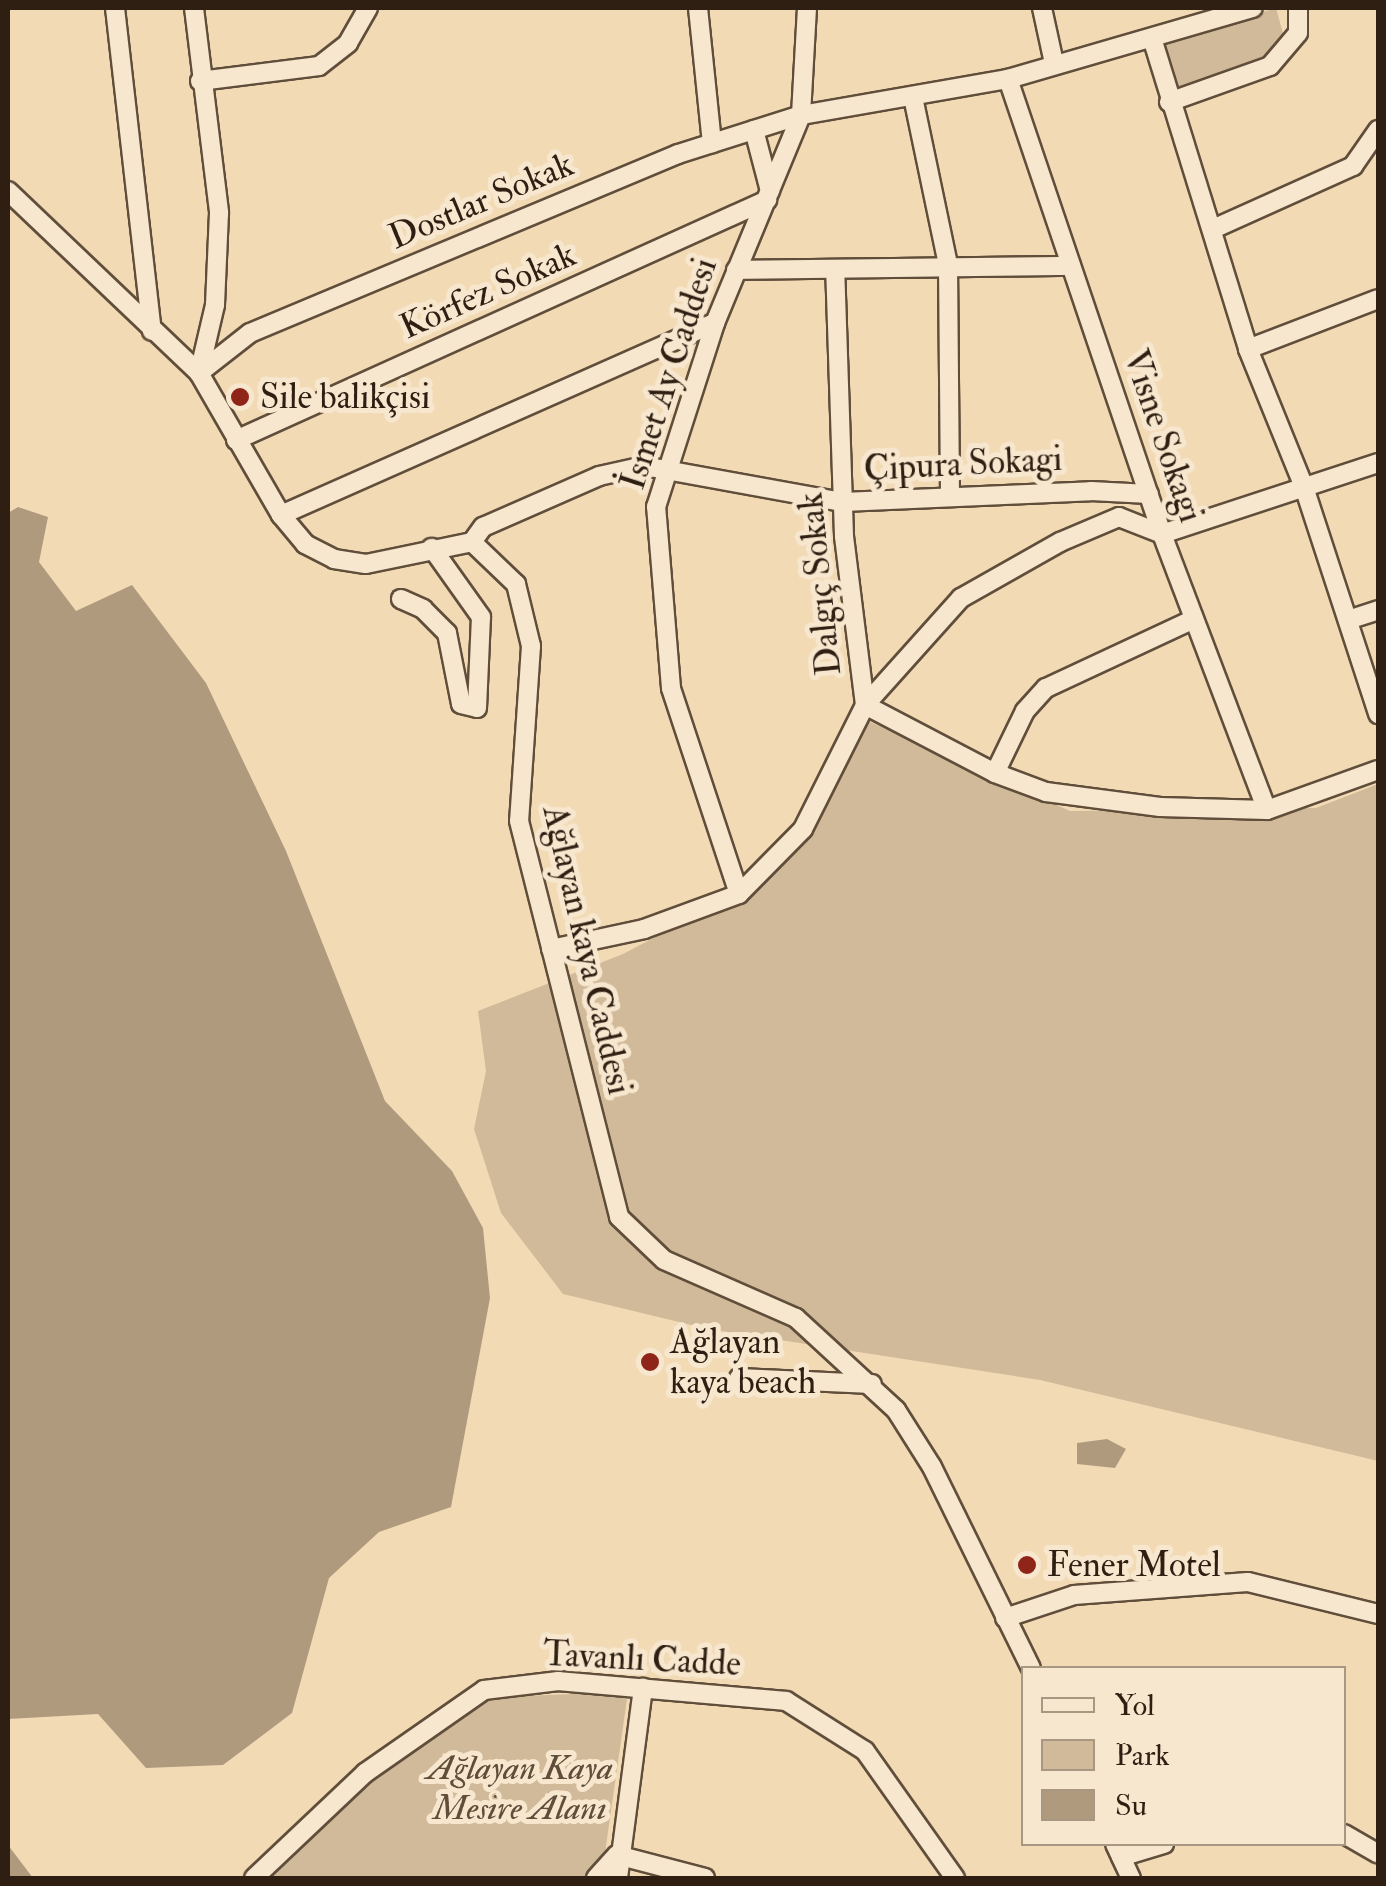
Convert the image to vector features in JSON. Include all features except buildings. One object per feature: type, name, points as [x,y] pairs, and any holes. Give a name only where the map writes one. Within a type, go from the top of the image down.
[{"type":"street","points":[[115,8],[152,331]]},
{"type":"street","points":[[194,8],[220,260],[199,373]]},
{"type":"street","points":[[200,81],[319,66],[348,43],[368,8]]},
{"type":"street","points":[[698,8],[712,143]]},
{"type":"street","name":"İsmet Ay Caddesi","points":[[739,894],[663,650],[656,507],[664,467],[715,323],[801,115],[808,8]]},
{"type":"street","points":[[1042,8],[1054,63]]},
{"type":"street","name":"Dostlar Sokak","points":[[199,373],[250,333],[712,143],[801,115],[1008,80],[1054,63],[1253,8]]},
{"type":"street","points":[[1169,102],[1270,66],[1298,33],[1298,8]]},
{"type":"street","points":[[1152,38],[1248,349],[1304,487],[1378,714]]},
{"type":"street","name":"Visne Sokagi","points":[[1008,80],[1162,534],[1267,810]]},
{"type":"street","points":[[912,97],[948,264],[950,496]]},
{"type":"street","points":[[754,130],[768,196]]},
{"type":"street","points":[[1213,229],[1353,166],[1378,130]]},
{"type":"street","points":[[8,191],[199,373],[280,515],[305,544],[349,562],[472,542]]},
{"type":"street","name":"Körfez Sokak","points":[[236,440],[768,196]]},
{"type":"street","points":[[736,270],[948,264],[1071,266]]},
{"type":"street","name":"Dalgıç Sokak","points":[[551,949],[644,929],[739,894],[804,828],[866,705],[843,502],[835,270]]},
{"type":"street","points":[[1248,349],[1378,298]]},
{"type":"street","points":[[280,515],[715,323]]},
{"type":"street","points":[[1378,463],[1162,534],[1120,517],[961,598],[866,705],[995,774],[1046,792],[1141,805],[1267,810],[1378,770]]},
{"type":"street","name":"Çipura Sokagi","points":[[472,542],[483,527],[599,476],[664,467],[843,502],[950,496],[1148,494]]},
{"type":"street","name":"Ağlayan kaya Caddesi","points":[[472,542],[504,567],[530,622],[519,821],[612,1202],[630,1234],[664,1260],[796,1318],[872,1384],[915,1436],[1029,1666]]},
{"type":"street","points":[[401,599],[423,609],[447,633],[461,704],[477,708],[481,617],[432,548]]},
{"type":"street","points":[[1348,620],[1378,610]]},
{"type":"street","points":[[995,774],[1025,711],[1046,688],[1194,619]]},
{"type":"street","points":[[739,1378],[872,1384]]},
{"type":"street","points":[[1006,1618],[1074,1594],[1248,1582],[1378,1614]]},
{"type":"street","name":"Tavanlı Cadde","points":[[254,1878],[365,1773],[484,1690],[558,1681],[786,1701],[865,1751],[955,1878]]},
{"type":"street","points":[[618,1878],[617,1855],[643,1688]]},
{"type":"street","points":[[1346,1835],[1378,1854]]},
{"type":"street","points":[[1131,1878],[1118,1850],[1149,1846]]},
{"type":"street","points":[[596,1878],[617,1855]]},
{"type":"street","points":[[617,1855],[705,1878]]},
{"type":"green space","points":[[1276,8],[1284,37],[1275,56],[1178,87],[1163,42]]},
{"type":"green space","points":[[859,717],[1070,811],[1316,808],[1378,784],[1378,1461],[1040,1380],[708,1329],[563,1294],[501,1213],[474,1129],[486,1071],[478,1011],[623,954],[739,893],[789,848]]},
{"type":"green space","name":"Ağlayan Kaya Mesire Alanı","points":[[628,1692],[603,1867],[587,1878],[263,1878],[376,1774],[493,1697]]},
{"type":"water","points":[[18,507],[48,517],[39,562],[76,611],[132,585],[206,683],[286,851],[385,1101],[452,1171],[483,1228],[490,1298],[451,1507],[379,1532],[329,1578],[292,1713],[223,1765],[146,1768],[98,1714],[8,1719],[8,513]]},
{"type":"water","points":[[1107,1439],[1126,1449],[1115,1468],[1077,1464],[1077,1443]]},
{"type":"water","points":[[8,1845],[33,1878],[8,1878]]},
{"type":"place","name":"Sile balikçisi","points":[[240,397]]},
{"type":"place","name":"Ağlayan kaya beach","points":[[650,1362]]},
{"type":"place","name":"Fener Motel","points":[[1027,1565]]}]
